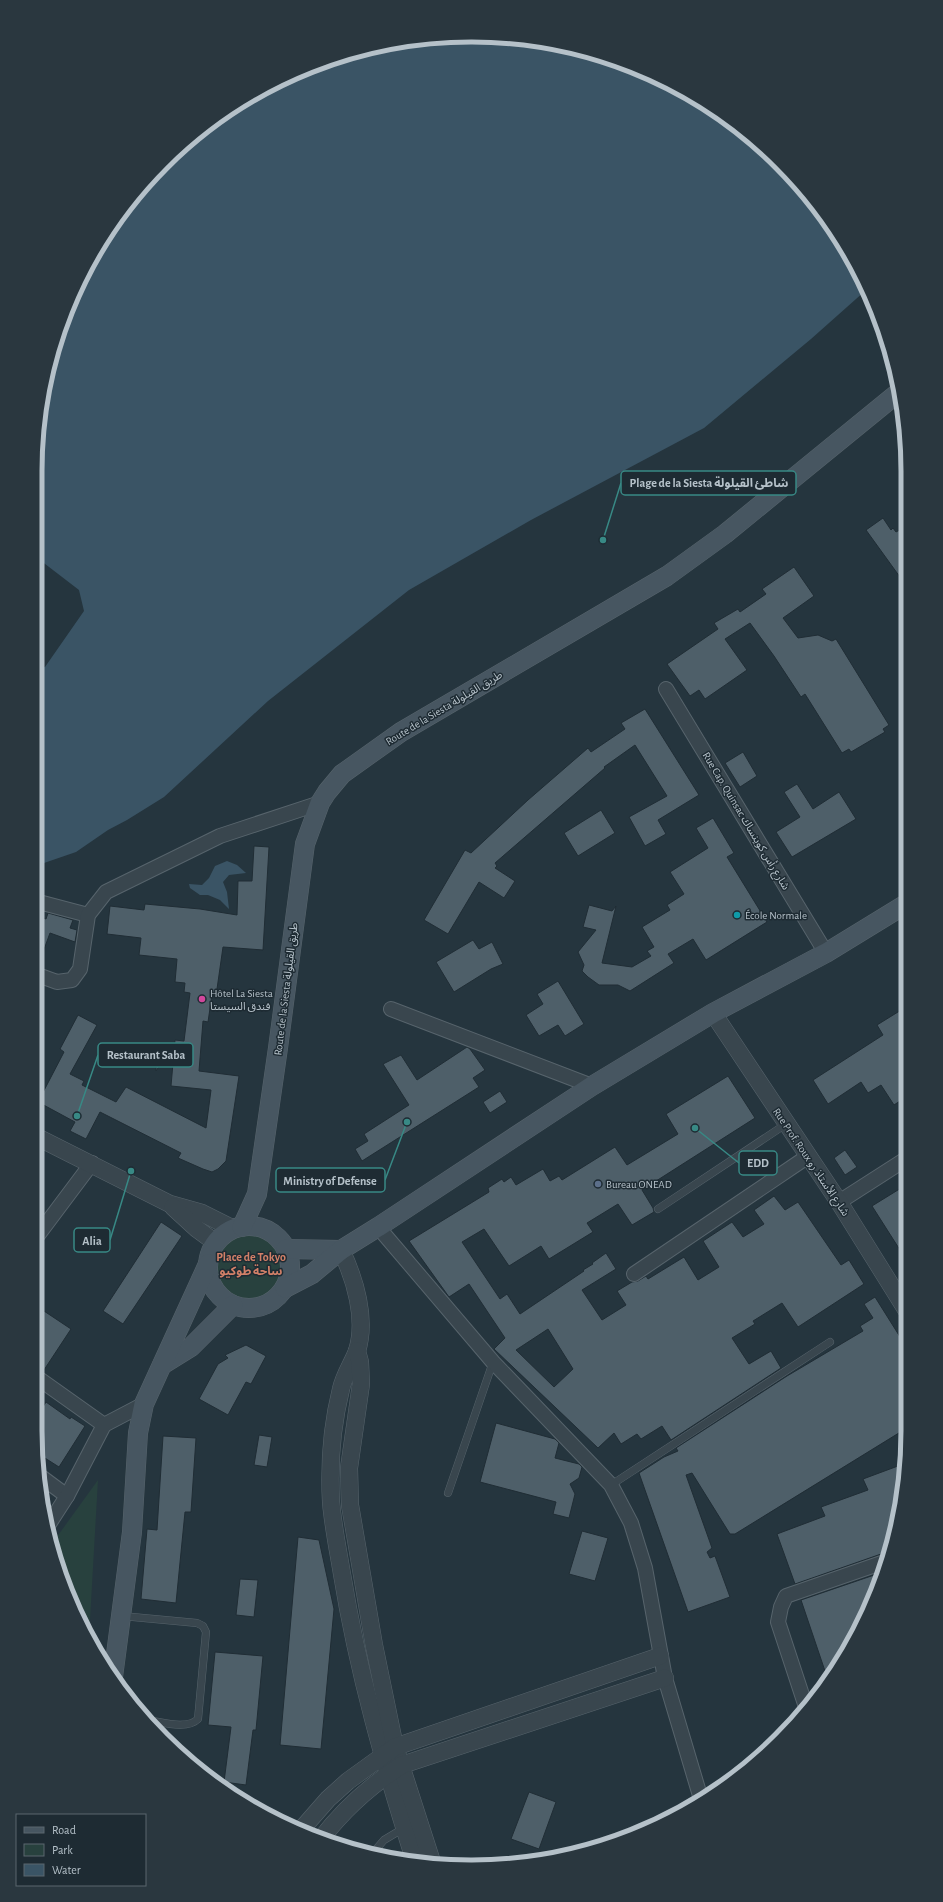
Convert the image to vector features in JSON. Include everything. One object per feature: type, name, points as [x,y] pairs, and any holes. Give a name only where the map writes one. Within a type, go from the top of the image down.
[{"type":"main road","name":"Route de la Siesta طريق القيلولة","points":[[246,1228],[257,1194],[305,844],[320,803],[327,792],[342,774],[401,732],[667,576],[725,534],[894,396]]},
{"type":"main road","points":[[208,1264],[209,1277],[214,1289],[222,1298],[233,1305],[245,1308],[257,1308],[273,1300],[285,1288],[312,1274],[341,1250],[592,1086],[713,1013],[826,953],[901,907]]},
{"type":"main road","points":[[111,1664],[121,1616],[132,1532],[138,1434],[144,1404],[208,1264],[210,1253],[216,1243],[224,1235],[246,1228],[271,1232],[280,1240],[286,1249],[290,1262],[290,1275],[285,1288]]},
{"type":"main road","points":[[286,1249],[341,1250]]},
{"type":"main road","points":[[162,1365],[191,1347],[233,1305]]},
{"type":"street","name":"Rue Cap. Quinsac شارع رأس كوينساك","points":[[666,689],[826,953]]},
{"type":"street","points":[[42,976],[58,982],[72,980],[80,969],[88,915],[106,892],[220,836],[320,803]]},
{"type":"street","points":[[42,903],[88,915]]},
{"type":"street","points":[[391,1009],[592,1086]]},
{"type":"street","name":"Rue Prof. Roux شارع الأستاذ رو","points":[[713,1013],[838,1202],[901,1302]]},
{"type":"street","points":[[42,1139],[92,1163],[170,1204],[246,1228]]},
{"type":"street","points":[[634,1274],[807,1157]]},
{"type":"street","points":[[838,1202],[901,1162]]},
{"type":"street","points":[[42,1231],[92,1163]]},
{"type":"street","points":[[170,1204],[197,1230],[216,1243]]},
{"type":"street","points":[[378,1227],[493,1362],[611,1485],[631,1523],[645,1568],[665,1678],[699,1794]]},
{"type":"street","points":[[341,1250],[354,1281],[358,1298],[360,1322],[357,1351],[350,1363],[341,1389],[332,1452],[331,1502],[347,1607],[358,1662],[389,1752],[387,1774],[413,1856]]},
{"type":"street","points":[[42,1381],[104,1425]]},
{"type":"street","points":[[52,1521],[67,1496],[104,1425],[144,1404]]},
{"type":"street","points":[[45,1480],[67,1496]]},
{"type":"street","points":[[804,1702],[778,1622],[781,1606],[786,1596],[880,1564]]},
{"type":"street","points":[[304,1826],[328,1799],[348,1781],[389,1752],[660,1656]]},
{"type":"street","points":[[325,1834],[348,1808],[387,1774],[402,1765],[665,1678]]},
{"type":"street","points":[[389,1752],[402,1765],[431,1858]]},
{"type":"lane","points":[[658,1209],[786,1124]]},
{"type":"lane","points":[[611,1485],[830,1342]]},
{"type":"lane","points":[[448,1493],[493,1362]]},
{"type":"lane","points":[[121,1616],[197,1623],[204,1626],[206,1632],[198,1720],[194,1724],[185,1725],[156,1721]]},
{"type":"lane","points":[[376,1849],[384,1840],[404,1828]]},
{"type":"green space","name":"Place de Tokyo ساحة طوكيو","points":[[250,1233],[263,1236],[274,1243],[281,1254],[284,1267],[281,1280],[274,1291],[263,1298],[250,1301],[237,1298],[226,1291],[219,1280],[216,1267],[219,1254],[226,1243],[237,1236]]},
{"type":"green space","points":[[98,1480],[90,1627],[65,1569],[56,1538]]},
{"type":"water","points":[[472,42],[500,43],[555,50],[610,65],[636,75],[661,86],[710,114],[755,149],[775,168],[794,188],[829,233],[862,294],[811,339],[704,428],[531,520],[409,590],[268,701],[164,797],[108,830],[76,852],[42,863],[42,668],[45,667],[84,611],[79,590],[42,562],[42,472],[43,443],[50,388],[65,333],[86,282],[114,233],[131,210],[149,188],[188,149],[233,114],[257,100],[282,86],[333,65],[388,50],[443,43]]},
{"type":"water","points":[[227,861],[237,865],[246,873],[229,875],[223,882],[227,892],[229,909],[220,900],[208,895],[200,895],[190,888],[189,884],[202,885],[209,878],[215,866]]},
{"type":"building","points":[[883,518],[891,530],[893,528],[896,532],[901,529],[901,578],[866,530]]},
{"type":"building","points":[[794,567],[814,596],[783,618],[798,638],[818,635],[832,641],[836,639],[889,725],[883,729],[885,732],[851,752],[849,749],[842,753],[805,694],[801,697],[750,623],[725,639],[747,670],[705,699],[699,690],[690,696],[667,664],[718,629],[714,623],[738,609],[740,612],[766,594],[762,589]]},
{"type":"building","points":[[645,709],[699,795],[658,820],[666,834],[645,846],[629,817],[667,796],[635,745],[604,767],[605,768],[495,863],[497,866],[495,868],[515,881],[504,898],[479,882],[448,934],[424,920],[465,850],[471,853],[528,800],[588,748],[591,752],[625,729],[621,723]]},
{"type":"building","points":[[743,752],[757,776],[740,787],[725,763]]},
{"type":"building","points":[[797,784],[813,809],[839,792],[856,819],[792,857],[776,832],[800,817],[784,792]]},
{"type":"building","points":[[601,810],[615,833],[578,856],[564,833]]},
{"type":"building","points":[[713,818],[734,853],[727,857],[767,922],[706,960],[693,939],[668,954],[674,963],[630,991],[618,985],[599,985],[588,977],[582,971],[584,965],[578,952],[596,930],[583,927],[589,905],[612,911],[616,906],[602,963],[632,967],[651,956],[647,951],[654,947],[642,927],[670,910],[667,905],[684,894],[670,872],[708,848],[696,828]]},
{"type":"building","points":[[254,846],[269,847],[263,950],[223,947],[216,996],[212,995],[208,1022],[203,1021],[199,1071],[239,1076],[226,1161],[218,1169],[212,1172],[203,1169],[178,1158],[181,1153],[100,1112],[86,1139],[70,1131],[75,1122],[42,1104],[42,1094],[64,1052],[60,1049],[78,1015],[97,1025],[70,1074],[84,1081],[82,1085],[116,1102],[126,1087],[206,1128],[211,1090],[171,1086],[175,1040],[184,1041],[190,993],[184,992],[185,983],[175,982],[177,959],[139,955],[141,938],[107,934],[110,906],[144,910],[145,904],[200,909],[237,915],[238,881],[252,881]]},
{"type":"building","points":[[48,913],[73,920],[70,928],[77,930],[75,942],[50,933],[42,955],[42,918],[46,919]]},
{"type":"building","points":[[473,940],[479,949],[492,942],[503,964],[491,969],[454,992],[436,962]]},
{"type":"building","points":[[558,981],[584,1024],[565,1036],[558,1025],[539,1036],[526,1015],[543,1004],[537,994]]},
{"type":"building","points":[[901,1010],[901,1100],[894,1105],[881,1085],[868,1093],[861,1082],[828,1104],[813,1080],[883,1035],[877,1025]]},
{"type":"building","points":[[157,1044],[174,1044],[156,1071]]},
{"type":"building","points":[[467,1047],[485,1070],[473,1078],[479,1087],[362,1161],[355,1149],[368,1141],[364,1134],[409,1105],[383,1064],[401,1055],[417,1080]]},
{"type":"building","points":[[728,1076],[755,1118],[642,1190],[654,1212],[632,1225],[618,1204],[587,1223],[593,1232],[549,1259],[541,1246],[509,1266],[484,1229],[462,1242],[500,1299],[507,1294],[520,1314],[584,1271],[583,1270],[606,1253],[616,1269],[582,1290],[602,1320],[626,1305],[617,1291],[646,1276],[648,1279],[684,1257],[698,1280],[719,1267],[703,1241],[732,1222],[743,1237],[764,1224],[754,1210],[774,1196],[785,1210],[798,1202],[841,1265],[849,1260],[864,1284],[798,1327],[782,1303],[753,1321],[755,1324],[732,1338],[749,1364],[771,1351],[781,1368],[671,1440],[662,1426],[641,1439],[637,1434],[621,1444],[614,1433],[598,1448],[494,1349],[505,1338],[469,1284],[449,1297],[409,1241],[489,1192],[488,1188],[502,1179],[504,1182],[511,1177],[516,1185],[543,1169],[550,1181],[559,1176],[562,1180],[615,1147],[627,1165],[678,1134],[666,1114]],"holes":[[[548,1329],[573,1369],[554,1387],[516,1350]]]},
{"type":"building","points":[[500,1091],[507,1102],[490,1113],[483,1102]]},
{"type":"building","points":[[845,1150],[857,1167],[845,1175],[834,1158]]},
{"type":"building","points":[[901,1188],[901,1252],[872,1206]]},
{"type":"building","points":[[161,1222],[182,1236],[123,1324],[103,1311]]},
{"type":"building","points":[[875,1297],[901,1338],[901,1432],[735,1534],[730,1534],[692,1473],[686,1475],[712,1548],[707,1552],[710,1558],[715,1556],[730,1597],[688,1612],[639,1473],[664,1457],[678,1451],[676,1448],[787,1376],[863,1331],[860,1326],[873,1318],[864,1304]]},
{"type":"building","points":[[42,1310],[71,1329],[44,1370],[42,1369]]},
{"type":"building","points":[[246,1345],[266,1356],[251,1384],[246,1382],[228,1415],[199,1399],[218,1364],[228,1358],[225,1355]]},
{"type":"building","points":[[46,1402],[70,1419],[71,1417],[85,1426],[59,1467],[43,1457],[42,1408]]},
{"type":"building","points":[[496,1423],[555,1439],[559,1443],[555,1458],[579,1464],[582,1467],[579,1478],[570,1484],[575,1494],[569,1518],[553,1514],[556,1502],[480,1482]]},
{"type":"building","points":[[259,1435],[272,1437],[267,1467],[254,1465]]},
{"type":"building","points":[[163,1436],[196,1438],[191,1512],[185,1512],[176,1603],[141,1599],[147,1529],[157,1530]]},
{"type":"building","points":[[899,1465],[893,1514],[883,1553],[795,1584],[777,1534],[825,1516],[821,1507],[868,1490],[863,1479]]},
{"type":"building","points":[[582,1531],[608,1538],[595,1581],[569,1574]]},
{"type":"building","points":[[298,1537],[319,1540],[334,1609],[321,1749],[280,1745]]},
{"type":"building","points":[[876,1574],[857,1620],[826,1673],[801,1600]]},
{"type":"building","points":[[240,1579],[258,1580],[254,1617],[236,1615]]},
{"type":"building","points":[[215,1652],[263,1656],[256,1730],[253,1730],[246,1785],[224,1781],[231,1727],[208,1725]]},
{"type":"building","points":[[529,1792],[556,1802],[539,1849],[511,1839]]},
{"type":"place","name":"Plage de la Siesta شاطئ القيلولة","points":[[603,540]]},
{"type":"place","name":"École Normale","points":[[737,915]]},
{"type":"place","name":"Hôtel La Siesta فندق السيستا","points":[[202,999]]},
{"type":"place","name":"Restaurant Saba","points":[[77,1116]]},
{"type":"place","name":"Ministry of Defense","points":[[407,1122]]},
{"type":"place","name":"EDD","points":[[695,1128]]},
{"type":"place","name":"Alia","points":[[131,1171]]},
{"type":"place","name":"Bureau ONEAD","points":[[598,1184]]},
{"type":"district","name":"Place de Tokyo ساحة طوكيو","points":[[251,1264]]}]
